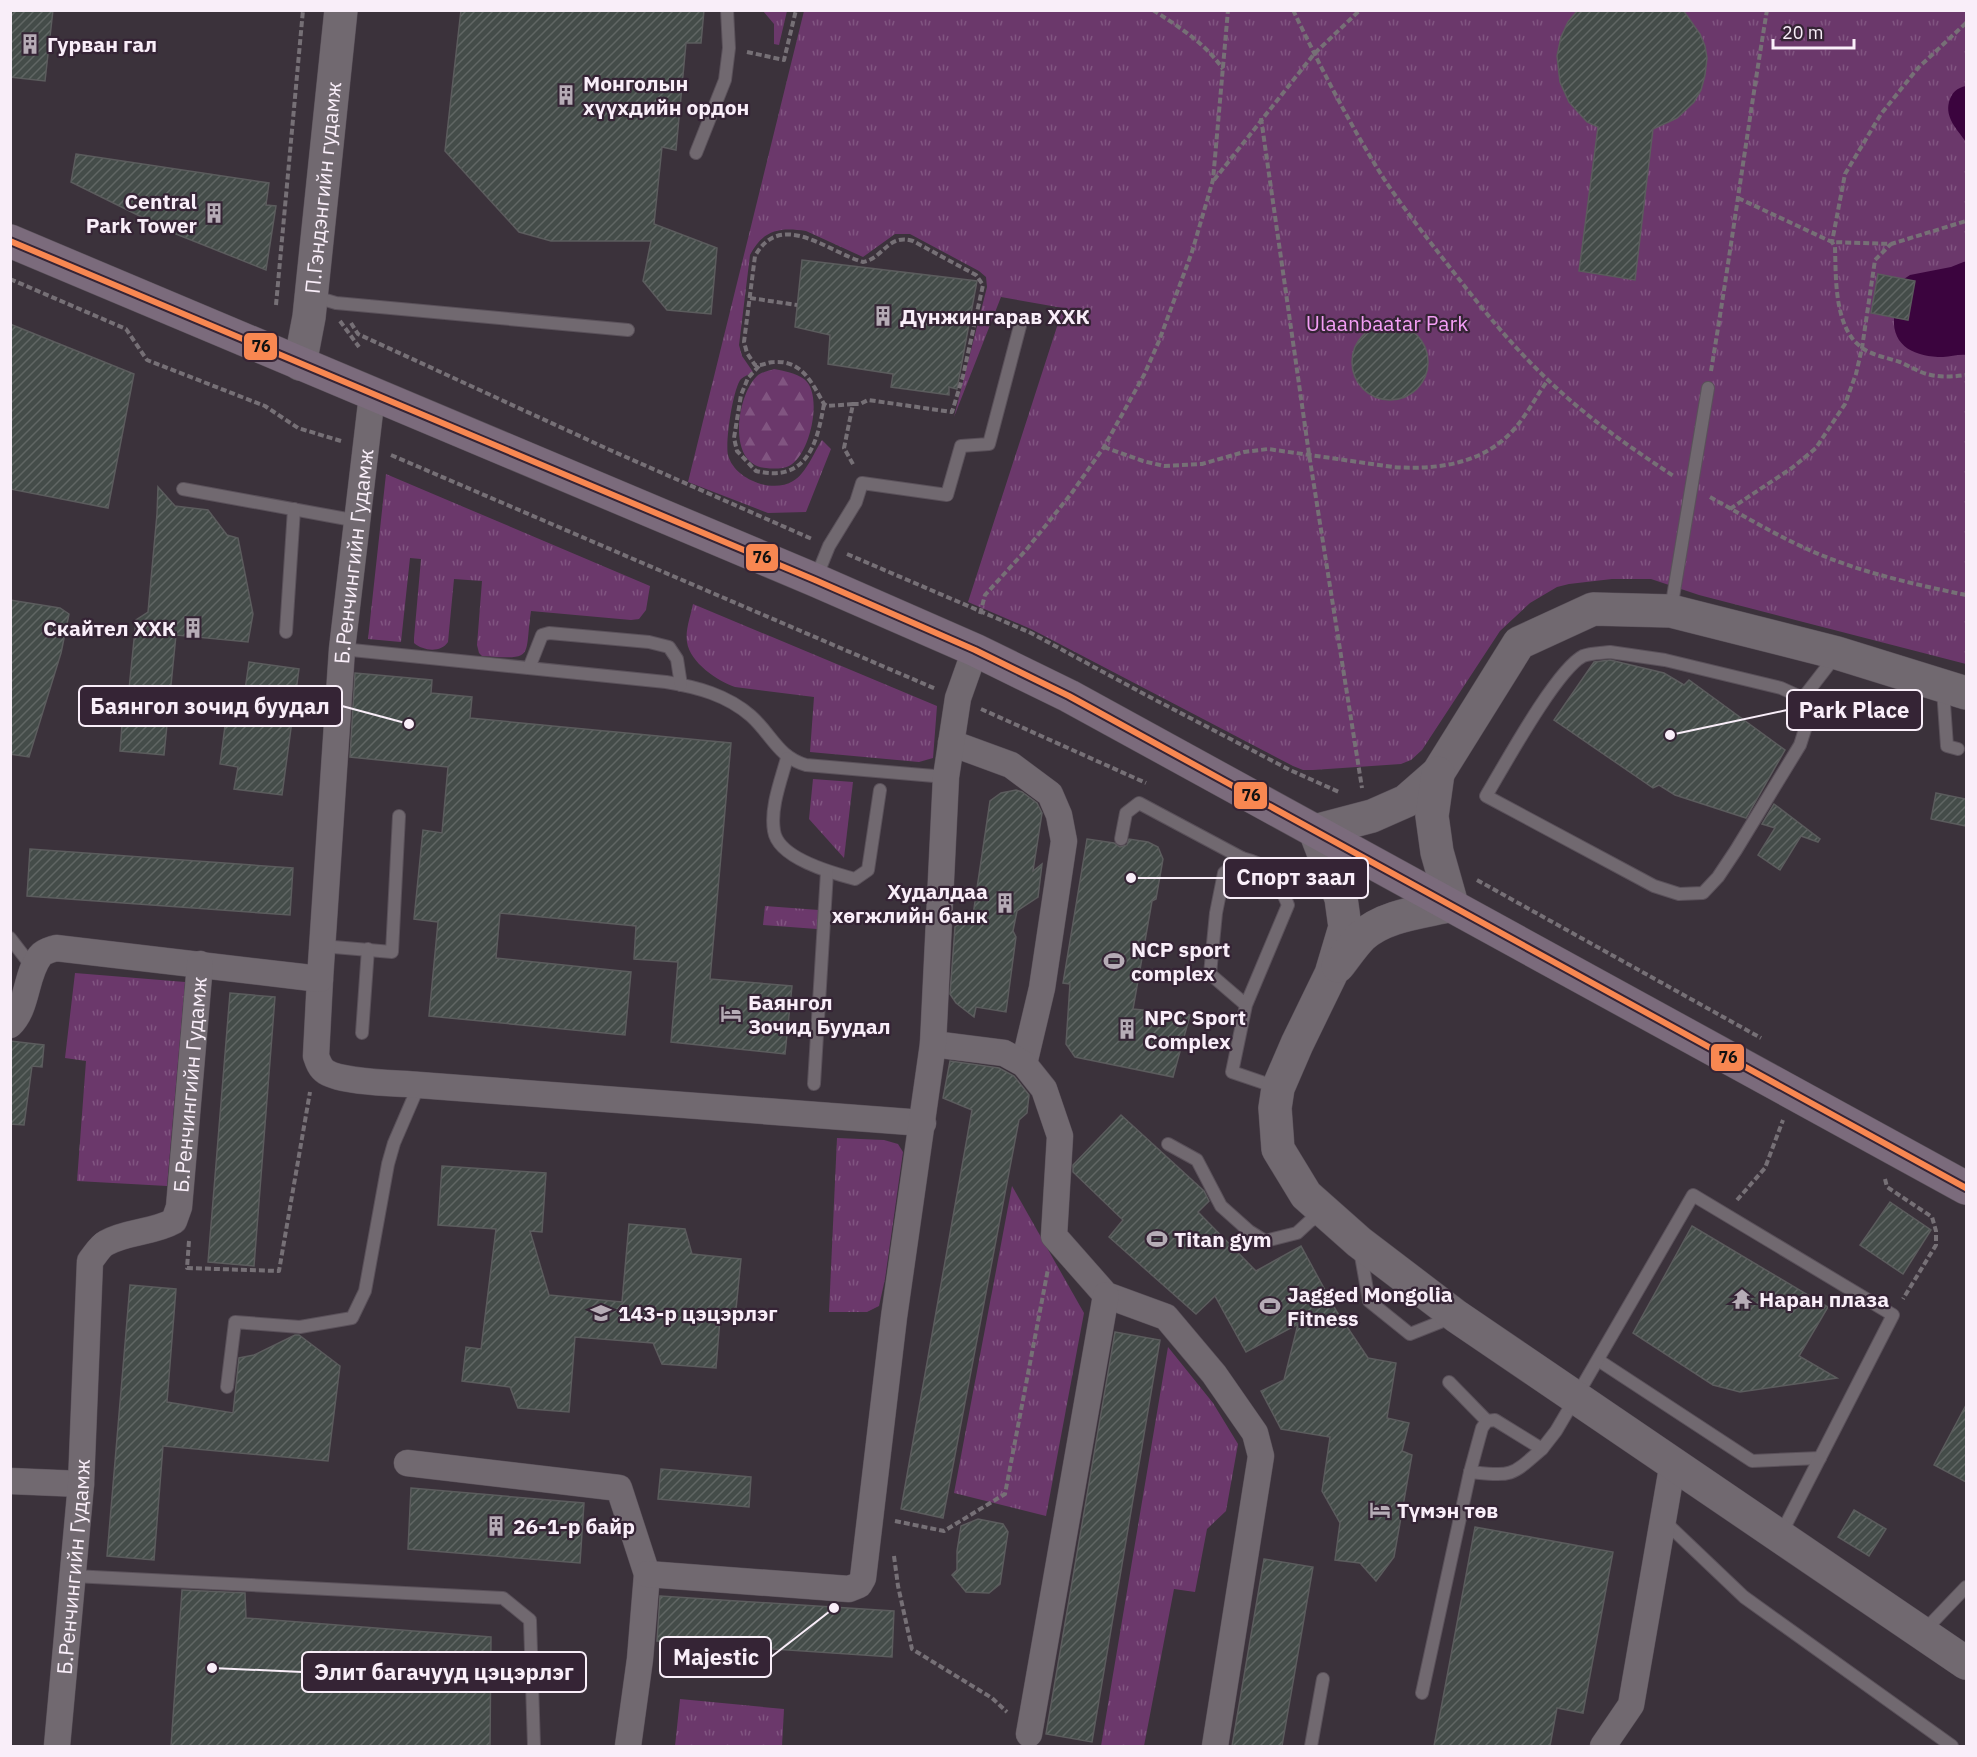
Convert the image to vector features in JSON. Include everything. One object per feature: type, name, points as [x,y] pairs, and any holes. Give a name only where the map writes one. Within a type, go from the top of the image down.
[{"type":"highway","points":[[10,241],[815,580],[976,636],[1069,696],[1959,1183]]},
{"type":"street","name":"П.Гэндэнгийн гудамж","points":[[300,364],[324,299],[341,10]]},
{"type":"street","name":"Б.Ренчингийн Гудамж","points":[[57,1746],[81,1484],[90,1261],[105,1243],[135,1233],[162,1228],[174,1221],[179,1207],[200,964],[320,979],[342,649],[372,395]]},
{"type":"street","points":[[1954,690],[1837,653],[1671,611],[1593,609],[1519,643],[1438,774],[1406,801],[1381,812],[1315,831],[1341,898],[1345,927],[1331,974],[1278,1088],[1275,1108],[1278,1149],[1306,1195],[1359,1242],[1456,1316],[1966,1663]]},
{"type":"street","points":[[647,1575],[853,1588],[859,1585],[862,1578],[894,1317],[933,1044],[946,777],[958,698],[976,636]]},
{"type":"street","points":[[951,743],[1011,765],[1050,794],[1059,815],[1064,841],[1042,988],[1024,1064]]},
{"type":"street","points":[[1331,974],[1363,936],[1378,926],[1452,905],[1437,852],[1432,816],[1438,774]]},
{"type":"street","points":[[10,1026],[20,1009],[39,957],[46,951],[56,948],[200,964]]},
{"type":"street","points":[[320,979],[316,1056],[326,1071],[348,1079],[923,1123]]},
{"type":"street","points":[[933,1044],[1004,1053],[1024,1064],[1044,1089],[1060,1136],[1054,1236],[1106,1295],[1166,1317],[1214,1374],[1255,1433],[1262,1456],[1215,1746]]},
{"type":"street","points":[[1029,1734],[1106,1295]]},
{"type":"street","points":[[1603,1746],[1630,1705],[1673,1462]]},
{"type":"street","points":[[407,1463],[619,1488],[647,1575],[640,1659],[628,1746]]},
{"type":"street","points":[[10,1481],[81,1484]]},
{"type":"lane","points":[[696,153],[725,80],[729,48],[727,10]]},
{"type":"lane","points":[[324,299],[628,330]]},
{"type":"lane","points":[[815,580],[830,546],[856,502],[862,483],[946,495],[961,446],[988,444],[1020,326]]},
{"type":"lane","points":[[1671,611],[1708,388]]},
{"type":"lane","points":[[183,489],[358,521]]},
{"type":"lane","points":[[286,632],[294,509]]},
{"type":"lane","points":[[530,668],[542,635],[549,633],[649,642],[669,647],[676,659],[681,684]]},
{"type":"lane","points":[[342,649],[681,684],[710,692],[738,706],[757,722],[787,758],[806,765],[946,777]]},
{"type":"lane","points":[[1803,698],[1781,688],[1665,660],[1610,652],[1583,656],[1564,672],[1547,696],[1486,796],[1654,886],[1679,894],[1703,893],[1718,877],[1736,850],[1800,745],[1808,720],[1803,698],[1837,653]]},
{"type":"lane","points":[[1954,690],[1947,746],[1958,749]]},
{"type":"lane","points":[[787,758],[775,805],[774,832],[782,849],[827,872],[855,879],[868,870],[880,790]]},
{"type":"lane","points":[[1121,838],[1126,813],[1138,803],[1242,858],[1260,863],[1277,878],[1288,905],[1245,1005],[1233,1072],[1278,1088]]},
{"type":"lane","points":[[322,946],[392,951],[399,816]]},
{"type":"lane","points":[[1242,858],[1224,873],[1216,913],[1210,974],[1245,1005]]},
{"type":"lane","points":[[814,1084],[827,872]]},
{"type":"lane","points":[[10,938],[34,969]]},
{"type":"lane","points":[[362,1033],[368,950]]},
{"type":"lane","points":[[227,1387],[235,1322],[300,1327],[351,1318],[365,1291],[391,1153],[419,1085]]},
{"type":"lane","points":[[1168,1144],[1197,1160],[1221,1206],[1249,1231],[1265,1241],[1297,1233],[1310,1221],[1327,1214]]},
{"type":"lane","points":[[1470,1472],[1511,1474],[1542,1449],[1556,1431],[1693,1195],[1893,1315],[1780,1535]]},
{"type":"lane","points":[[1598,1360],[1752,1461],[1820,1458]]},
{"type":"lane","points":[[1449,1382],[1487,1421]]},
{"type":"lane","points":[[1422,1693],[1470,1472],[1482,1428],[1487,1421],[1495,1420],[1542,1449]]},
{"type":"lane","points":[[1663,1519],[1744,1597],[1952,1746]]},
{"type":"lane","points":[[74,1576],[503,1598],[530,1620],[534,1746]]},
{"type":"lane","points":[[1922,1633],[1966,1587]]},
{"type":"lane","points":[[1311,1746],[1323,1679]]},
{"type":"path","points":[[276,305],[303,10]]},
{"type":"path","points":[[729,48],[784,60],[796,10]]},
{"type":"path","points":[[1153,10],[1201,43],[1213,54],[1223,69]]},
{"type":"path","points":[[976,636],[985,596],[1056,512],[1104,447],[1144,375],[1159,341],[1185,271],[1213,180],[1228,10]]},
{"type":"path","points":[[1293,10],[1353,128],[1385,181],[1418,228],[1491,321],[1548,380],[1629,446],[1691,487],[1768,530],[1810,550],[1888,577],[1966,595]]},
{"type":"path","points":[[1213,180],[1314,54],[1360,10]]},
{"type":"path","points":[[1708,388],[1767,10]]},
{"type":"path","points":[[1966,22],[1918,68],[1881,114],[1845,174],[1832,242],[1835,247],[1836,282],[1842,320],[1848,333],[1862,348],[1903,363],[1922,373],[1949,378],[1966,375]]},
{"type":"path","points":[[1261,118],[1309,454],[1362,788]]},
{"type":"path","points":[[1738,198],[1832,242],[1891,244],[1966,222]]},
{"type":"path","points":[[759,366],[752,362],[745,348],[755,256],[760,246],[771,239],[789,234],[803,236],[863,262],[872,259],[897,239],[905,238],[924,246],[980,279],[983,292],[952,412],[868,400],[860,404],[832,406],[824,404]]},
{"type":"path","points":[[1730,509],[1792,468],[1816,448],[1845,404],[1856,374],[1862,348],[1875,260],[1891,244]]},
{"type":"path","points":[[750,298],[797,305]]},
{"type":"path","points":[[324,299],[358,334],[610,450],[897,577],[1031,633],[1248,748],[1349,797]]},
{"type":"path","points":[[773,362],[784,363],[804,371],[824,404],[817,439],[793,471],[784,473],[756,471],[737,451],[734,438],[741,395],[748,378],[759,366],[773,362]]},
{"type":"path","points":[[1104,447],[1164,466],[1202,464],[1254,450],[1268,449],[1412,468],[1436,467],[1471,458],[1488,451],[1505,439],[1548,380]]},
{"type":"path","points":[[853,404],[844,448],[862,483]]},
{"type":"path","points":[[1468,875],[1767,1041]]},
{"type":"path","points":[[189,1233],[187,1268],[279,1271],[316,1056]]},
{"type":"path","points":[[1725,1214],[1765,1168],[1784,1119]]},
{"type":"path","points":[[1887,1187],[1932,1217],[1936,1231],[1936,1245],[1893,1315]]},
{"type":"path","points":[[872,1509],[888,1520],[944,1531],[1005,1494],[1054,1236]]},
{"type":"path","points":[[893,1553],[912,1649],[992,1698],[1029,1734]]},
{"type":"green space","points":[[763,11],[787,11],[779,45],[774,44],[774,24]]},
{"type":"green space","name":"Ulaanbaatar Park","points":[[804,11],[1966,11],[1966,664],[1699,595],[1651,579],[1612,579],[1569,584],[1557,587],[1530,603],[1500,631],[1422,750],[1411,760],[1401,764],[1313,770],[1303,770],[1293,766],[1031,629],[968,602],[1063,308],[1001,297],[954,417],[987,287],[986,277],[910,234],[895,234],[863,257],[806,231],[780,230],[760,240],[750,255],[739,345],[742,356],[753,372],[741,379],[735,393],[729,428],[728,455],[738,471],[755,482],[765,485],[784,485],[798,478],[822,440],[831,449],[806,512],[768,513],[688,482]]},
{"type":"green space","points":[[774,369],[804,379],[810,387],[814,410],[803,450],[789,466],[775,469],[753,464],[745,455],[740,443],[739,428],[744,398],[750,385],[759,375]]},
{"type":"green space","points":[[386,474],[650,586],[646,610],[639,619],[631,620],[531,611],[527,647],[524,653],[511,657],[482,656],[477,645],[482,581],[454,579],[448,642],[441,648],[427,649],[414,643],[421,559],[410,558],[401,642],[368,639]]},
{"type":"green space","points":[[693,604],[937,706],[933,758],[919,762],[810,752],[814,697],[735,687],[706,670],[693,657],[687,642],[687,628]]},
{"type":"green space","points":[[813,779],[853,782],[844,858],[809,819]]},
{"type":"green space","points":[[765,906],[819,910],[817,929],[763,925]]},
{"type":"green space","points":[[75,973],[185,982],[167,1186],[77,1181],[86,1061],[65,1058]]},
{"type":"green space","points":[[837,1138],[884,1140],[898,1144],[903,1152],[879,1306],[867,1312],[829,1312]]},
{"type":"green space","points":[[1012,1186],[1084,1313],[1046,1516],[954,1493]]},
{"type":"green space","points":[[1168,1347],[1213,1403],[1238,1444],[1226,1511],[1207,1529],[1195,1592],[1174,1589],[1144,1746],[1101,1746]]},
{"type":"green space","points":[[680,1699],[784,1709],[782,1746],[675,1746]]},
{"type":"shaded area","points":[[1966,86],[1966,142],[1953,123],[1948,108],[1953,93]]},
{"type":"shaded area","points":[[1966,261],[1966,355],[1933,357],[1908,348],[1897,336],[1894,328],[1894,318],[1908,320],[1915,281],[1904,279],[1910,275],[1951,267]]},
{"type":"building","name":"Гурван гал","points":[[10,10],[53,10],[45,81],[10,77]]},
{"type":"building","name":"Монголын хүүхдийн ордон","points":[[461,10],[704,10],[701,43],[686,43],[676,150],[662,147],[654,224],[717,248],[711,314],[667,310],[643,281],[651,241],[551,241],[519,232],[445,151]]},
{"type":"building","points":[[1578,10],[1683,10],[1700,34],[1705,46],[1707,58],[1705,75],[1701,90],[1694,102],[1677,118],[1653,129],[1635,280],[1579,271],[1598,127],[1587,122],[1569,102],[1560,82],[1557,56],[1561,37],[1568,22]]},
{"type":"building","name":"Central Park Tower","points":[[76,154],[269,183],[266,205],[276,206],[266,270],[176,234],[71,182]]},
{"type":"building","name":"Дүнжингарав ХХК","points":[[802,260],[977,281],[957,389],[949,387],[949,395],[891,387],[893,374],[828,364],[830,335],[795,327]]},
{"type":"building","points":[[1878,274],[1915,281],[1908,320],[1871,313]]},
{"type":"building","points":[[10,324],[134,374],[108,508],[10,489]]},
{"type":"building","points":[[1398,324],[1411,330],[1422,341],[1428,354],[1426,377],[1411,394],[1398,400],[1382,400],[1369,394],[1354,377],[1352,354],[1358,341],[1375,326]]},
{"type":"building","name":"Скайтел ХХК","points":[[158,487],[175,506],[208,510],[227,535],[238,538],[253,614],[248,642],[176,635],[164,755],[120,751],[124,699],[128,699],[136,620],[148,612]]},
{"type":"building","points":[[10,600],[60,608],[69,614],[61,653],[29,757],[10,754]]},
{"type":"building","points":[[1610,660],[1664,673],[1684,685],[1689,680],[1785,750],[1746,818],[1675,795],[1659,785],[1653,788],[1554,720],[1594,662]]},
{"type":"building","points":[[249,662],[299,669],[282,795],[234,789],[238,767],[220,764],[230,688],[245,690]]},
{"type":"building","points":[[355,673],[432,680],[431,693],[472,697],[470,718],[731,743],[710,979],[792,986],[785,1054],[671,1042],[678,962],[634,959],[636,926],[500,913],[496,958],[631,972],[625,1035],[429,1016],[438,922],[414,919],[423,830],[442,833],[448,767],[350,757]]},
{"type":"building","name":"Худалдаа хөгжлийн банк","points":[[1016,790],[1037,803],[1042,813],[1033,871],[1042,864],[1038,897],[1017,911],[1013,931],[1016,937],[1006,1012],[976,1007],[974,1017],[956,1003],[950,994],[955,927],[973,915],[990,801],[1001,793]]},
{"type":"building","points":[[1936,793],[1966,799],[1966,826],[1931,819]]},
{"type":"building","points":[[1774,804],[1820,839],[1818,842],[1801,836],[1780,870],[1758,855],[1775,828],[1762,824]]},
{"type":"building","points":[[1087,839],[1114,843],[1120,847],[1127,845],[1129,839],[1148,842],[1158,847],[1163,859],[1156,899],[1152,901],[1133,1009],[1190,1015],[1173,1077],[1075,1057],[1066,1044],[1070,984],[1063,983]]},
{"type":"building","points":[[30,849],[293,868],[290,915],[27,896]]},
{"type":"building","points":[[230,993],[275,997],[254,1266],[208,1262]]},
{"type":"building","points":[[10,1041],[44,1045],[42,1067],[32,1066],[24,1125],[10,1124]]},
{"type":"building","points":[[950,1061],[999,1068],[1014,1076],[1029,1095],[1027,1113],[1019,1120],[943,1518],[901,1509],[972,1110],[943,1098]]},
{"type":"building","points":[[1121,1115],[1204,1191],[1209,1201],[1198,1212],[1256,1271],[1301,1246],[1337,1312],[1368,1358],[1396,1363],[1387,1418],[1409,1423],[1402,1451],[1412,1455],[1394,1557],[1376,1581],[1360,1563],[1335,1560],[1340,1523],[1322,1491],[1330,1437],[1281,1429],[1261,1391],[1284,1380],[1298,1324],[1246,1352],[1215,1296],[1196,1314],[1109,1237],[1123,1220],[1073,1172],[1073,1165]]},
{"type":"building","points":[[442,1166],[546,1173],[542,1232],[530,1231],[549,1295],[622,1302],[629,1224],[685,1229],[692,1254],[741,1259],[736,1309],[720,1319],[716,1368],[662,1364],[653,1343],[575,1337],[569,1412],[518,1408],[510,1387],[462,1381],[466,1347],[481,1349],[496,1229],[438,1225]]},
{"type":"building","points":[[1890,1202],[1931,1230],[1903,1274],[1860,1245]]},
{"type":"building","name":"Наран плаза","points":[[1692,1226],[1828,1307],[1799,1356],[1837,1378],[1740,1392],[1713,1385],[1633,1333]]},
{"type":"building","points":[[130,1285],[176,1289],[167,1402],[233,1413],[239,1358],[254,1355],[295,1335],[299,1335],[340,1366],[328,1461],[163,1446],[154,1560],[107,1556]]},
{"type":"building","points":[[1115,1332],[1160,1340],[1092,1742],[1046,1734]]},
{"type":"building","points":[[1966,1405],[1966,1482],[1934,1465]]},
{"type":"building","points":[[661,1469],[751,1477],[749,1507],[658,1499]]},
{"type":"building","name":"26-1-р байр","points":[[411,1488],[584,1503],[580,1563],[408,1549]]},
{"type":"building","points":[[1854,1510],[1886,1529],[1869,1556],[1838,1537]]},
{"type":"building","points":[[978,1519],[1003,1524],[1008,1532],[1000,1584],[989,1593],[966,1592],[952,1575],[957,1570],[961,1526]]},
{"type":"building","points":[[1475,1527],[1613,1552],[1583,1713],[1557,1708],[1550,1746],[1434,1746]]},
{"type":"building","points":[[1264,1559],[1313,1567],[1282,1746],[1232,1746]]},
{"type":"building","points":[[182,1590],[245,1593],[246,1618],[491,1637],[490,1746],[171,1746]]},
{"type":"building","points":[[660,1596],[894,1611],[892,1657],[657,1641]]},
{"type":"transit line","name":"76","points":[[10,241],[815,580],[975,650],[1069,696],[1966,1188]]},
{"type":"place","name":"Гурван гал","points":[[30,44]]},
{"type":"place","name":"Монголын хүүхдийн ордон","points":[[566,95]]},
{"type":"place","name":"Central Park Tower","points":[[214,213]]},
{"type":"place","name":"Дүнжингарав ХХК","points":[[883,316]]},
{"type":"place","name":"Скайтел ХХК","points":[[193,628]]},
{"type":"place","name":"Баянгол зочид буудал","points":[[409,724]]},
{"type":"place","name":"Park Place","points":[[1670,735]]},
{"type":"place","name":"Спорт заал","points":[[1131,878]]},
{"type":"place","name":"Худалдаа хөгжлийн банк","points":[[1005,903]]},
{"type":"place","name":"NCP sport complex","points":[[1114,961]]},
{"type":"place","name":"Баянгол Зочид Буудал","points":[[731,1014]]},
{"type":"place","name":"NPC Sport Complex","points":[[1127,1029]]},
{"type":"place","name":"Titan gym","points":[[1157,1239]]},
{"type":"place","name":"Наран плаза","points":[[1742,1299]]},
{"type":"place","name":"Jagged Mongolia Fitness","points":[[1270,1306]]},
{"type":"place","name":"143-р цэцэрлэг","points":[[601,1313]]},
{"type":"place","name":"Түмэн төв","points":[[1380,1510]]},
{"type":"place","name":"26-1-р байр","points":[[496,1526]]},
{"type":"place","name":"Majestic","points":[[834,1608]]},
{"type":"place","name":"Элит багачууд цэцэрлэг","points":[[212,1668]]}]
